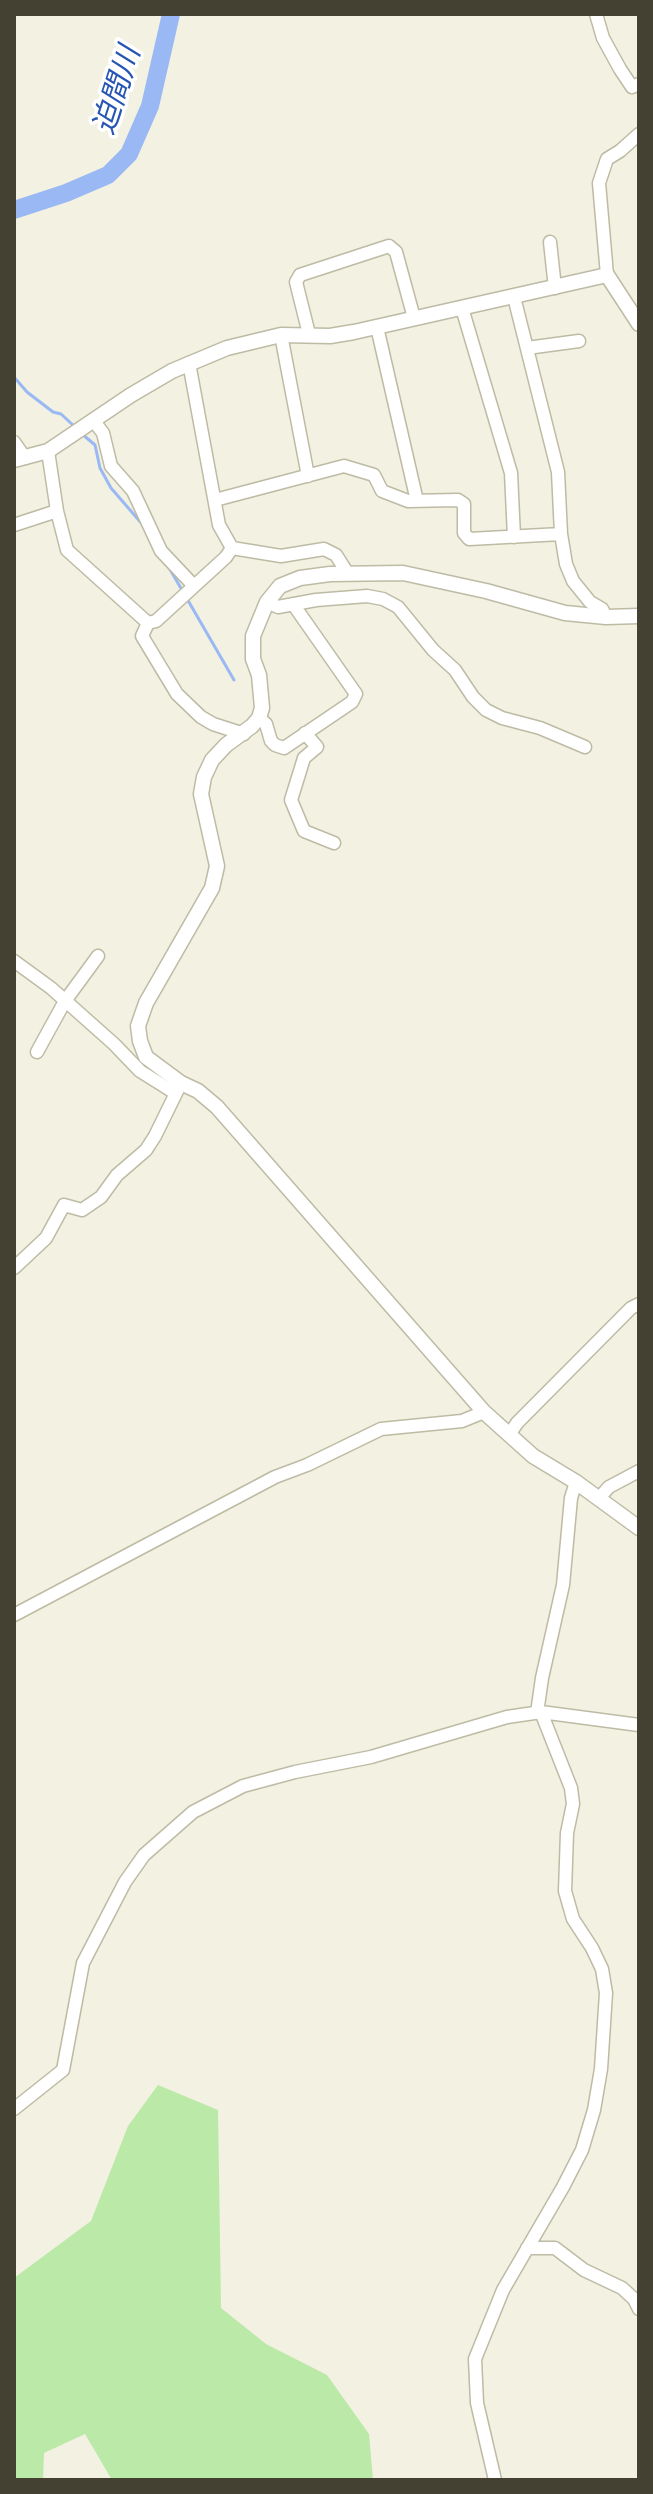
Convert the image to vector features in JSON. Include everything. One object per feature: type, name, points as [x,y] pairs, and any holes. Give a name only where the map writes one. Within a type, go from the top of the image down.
[{"type":"street","points":[[596,14],[603,38],[620,69],[632,87],[639,84]]},
{"type":"street","points":[[639,134],[607,159],[599,183],[607,275],[639,324]]},
{"type":"street","points":[[550,242],[555,288]]},
{"type":"street","points":[[309,334],[296,282],[300,275],[389,246],[396,252],[414,318]]},
{"type":"street","points":[[14,442],[19,459],[48,451],[145,387],[189,363],[227,348],[281,335],[330,336],[377,327],[607,275]]},
{"type":"street","points":[[514,297],[558,472],[566,564],[573,581],[590,602],[602,609],[606,617]]},
{"type":"street","points":[[462,308],[511,473],[514,537]]},
{"type":"street","points":[[377,327],[417,501]]},
{"type":"street","points":[[281,335],[308,476]]},
{"type":"street","points":[[527,348],[579,341]]},
{"type":"street","points":[[189,363],[219,525],[232,548]]},
{"type":"street","points":[[93,420],[103,433],[111,466],[133,491],[161,551],[194,586]]},
{"type":"street","points":[[48,451],[57,511],[67,550],[148,623]]},
{"type":"street","points":[[215,500],[344,466],[374,475],[382,491],[408,501],[458,500],[464,504],[464,533],[469,539],[561,534]]},
{"type":"street","points":[[14,525],[57,511]]},
{"type":"street","points":[[148,623],[156,621],[232,548]]},
{"type":"street","points":[[232,548],[281,556],[324,549],[336,555],[348,574]]},
{"type":"street","points":[[178,1088],[146,1057],[138,1026],[146,1003],[212,888],[217,866],[201,794],[204,777],[212,760],[259,718],[262,708],[259,675],[253,659],[253,636],[267,602],[280,586],[300,578],[403,573],[565,613],[639,616]]},
{"type":"street","points":[[267,602],[278,607],[367,596],[383,599],[398,607],[433,650],[455,670],[486,710],[585,747]]},
{"type":"street","points":[[259,718],[266,724],[271,741],[284,748],[352,702],[356,694],[293,604]]},
{"type":"street","points":[[148,623],[142,636],[177,694],[201,717],[244,734]]},
{"type":"street","points":[[305,733],[317,747],[304,758],[291,800],[304,831],[334,843]]},
{"type":"street","points":[[37,1052],[65,1001],[98,956]]},
{"type":"street","points":[[14,961],[65,1001],[140,1071],[178,1088],[198,1091],[217,1107],[484,1412],[533,1456],[576,1482],[639,1528]]},
{"type":"street","points":[[14,1268],[46,1238],[64,1205],[82,1210],[101,1197],[117,1175],[146,1150],[178,1088]]},
{"type":"street","points":[[509,1435],[517,1423],[631,1308],[639,1304]]},
{"type":"street","points":[[14,1615],[275,1477],[381,1429],[462,1421],[484,1412]]},
{"type":"street","points":[[599,1498],[609,1487],[639,1471]]},
{"type":"street","points":[[495,2480],[477,2403],[475,2359],[503,2290],[582,2150],[594,2110],[601,2069],[606,1993],[602,1969],[573,1919],[565,1891],[567,1833],[573,1804],[571,1788],[539,1713],[542,1678],[563,1585],[571,1498],[576,1482]]},
{"type":"street","points":[[14,2109],[63,2070],[83,1963],[125,1882],[144,1855],[193,1812],[243,1786],[371,1757],[507,1717],[539,1713],[639,1725]]},
{"type":"street","points":[[527,2248],[555,2248],[584,2270],[622,2288],[634,2299],[639,2309]]},
{"type":"green space","points":[[158,2085],[218,2110],[221,2308],[266,2344],[327,2375],[369,2434],[373,2480],[112,2480],[85,2434],[44,2453],[43,2480],[14,2480],[14,2278],[91,2221],[128,2126]]},
{"type":"waterway","name":"迫間川","points":[[14,210],[108,175],[129,154],[150,106],[171,14]]},
{"type":"waterway","points":[[14,377],[27,392],[74,426]]},
{"type":"waterway","points":[[82,434],[95,445],[100,468],[111,488],[143,525]]},
{"type":"waterway","points":[[168,566],[182,590]]},
{"type":"waterway","points":[[186,597],[234,680]]}]
